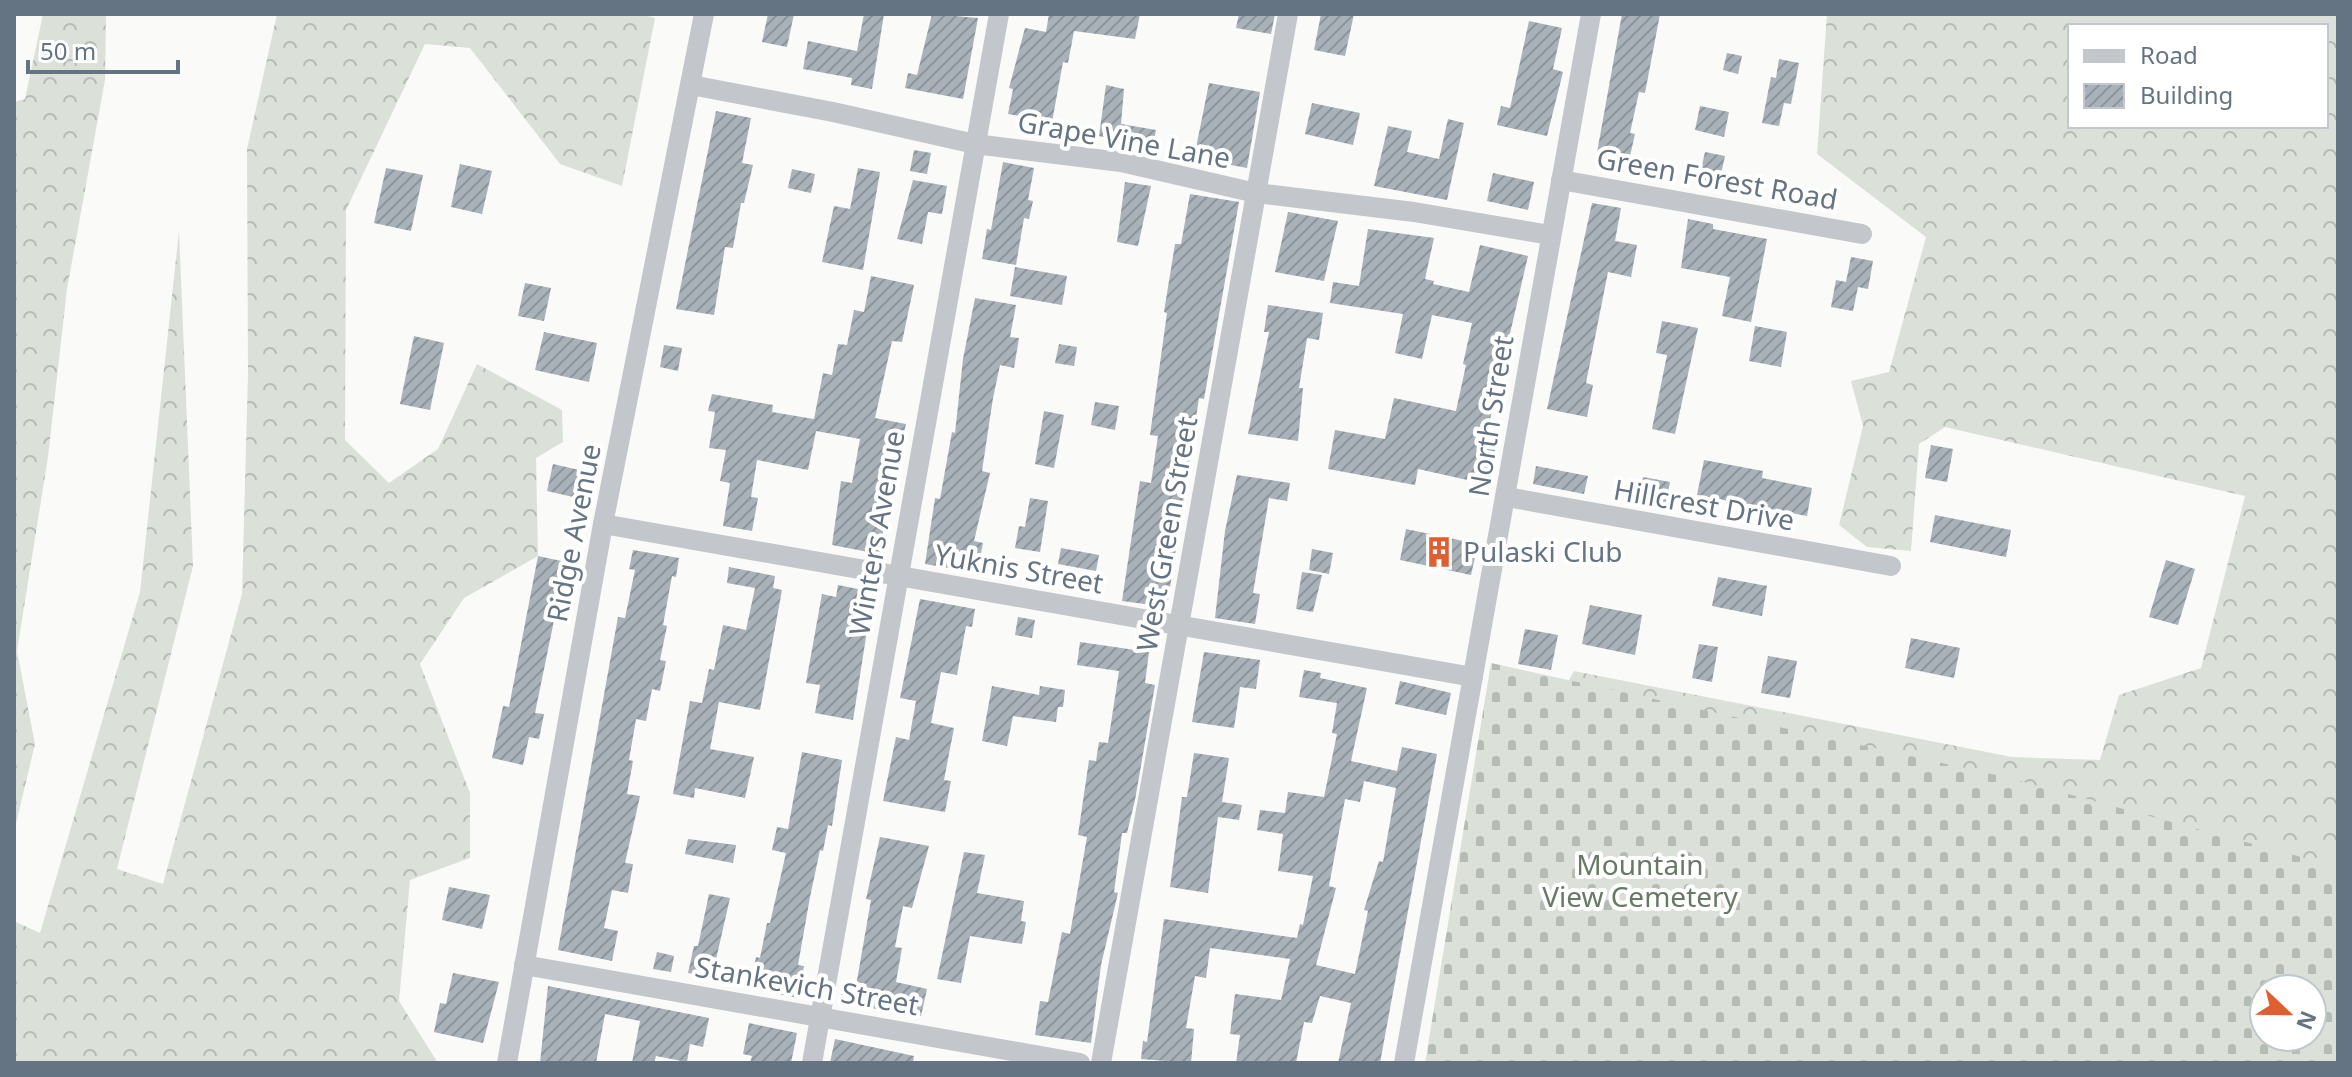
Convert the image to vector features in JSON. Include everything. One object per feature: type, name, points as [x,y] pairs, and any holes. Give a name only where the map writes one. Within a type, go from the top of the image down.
[{"type":"street","name":"Ridge Avenue","points":[[507,1063],[603,524],[704,14]]},
{"type":"street","name":"Winters Avenue","points":[[812,1063],[999,14]]},
{"type":"street","name":"West Green Street","points":[[1101,1063],[1288,14]]},
{"type":"street","name":"North Street","points":[[1404,1063],[1591,14]]},
{"type":"street","name":"Grape Vine Lane","points":[[691,85],[833,112],[975,144],[1121,162],[1256,193],[1414,212],[1550,235]]},
{"type":"street","name":"Green Forest Road","points":[[1561,180],[1862,234]]},
{"type":"street","name":"Hillcrest Drive","points":[[1507,497],[1891,566]]},
{"type":"street","name":"Yuknis Street","points":[[603,524],[1473,677]]},
{"type":"street","name":"Stankevich Street","points":[[524,965],[1080,1063]]},
{"type":"green space","points":[[43,14],[106,14],[105,80],[67,289],[48,457],[17,651],[35,744],[14,832],[14,102],[25,99]]},
{"type":"green space","points":[[277,14],[641,14],[655,18],[622,186],[560,164],[470,48],[425,44],[346,210],[345,440],[389,483],[438,449],[477,364],[562,410],[563,442],[536,458],[538,556],[464,598],[420,664],[470,793],[470,858],[410,880],[399,1001],[438,1063],[14,1063],[14,921],[40,933],[140,592],[179,231],[193,566],[117,869],[163,884],[242,594],[248,374],[247,149]]},
{"type":"green space","points":[[1827,14],[2338,14],[2338,1020],[2328,1033],[2328,973],[2248,973],[2248,1035],[1560,696],[1574,671],[2012,757],[2100,760],[2119,695],[2201,668],[2245,496],[1945,427],[1919,444],[1911,551],[1867,547],[1839,525],[1863,426],[1851,381],[1889,372],[1926,237],[1817,154]]},
{"type":"green space","name":"Mountain View Cemetery","points":[[1491,663],[2005,777],[2338,867],[2338,1063],[1425,1063]]},
{"type":"green space","points":[[2284,1053],[2312,1053],[2304,1063]]},
{"type":"building","points":[[768,14],[794,14],[787,47],[762,42]]},
{"type":"building","points":[[864,14],[884,14],[872,89],[851,85],[852,78],[803,69],[808,41],[857,51]]},
{"type":"building","points":[[932,14],[978,18],[963,99],[905,88],[908,73],[917,75]]},
{"type":"building","points":[[1049,14],[1140,14],[1135,39],[1074,31],[1068,63],[1063,62],[1052,122],[1008,114],[1013,89],[1009,88],[1025,28],[1046,32]]},
{"type":"building","points":[[1239,14],[1275,14],[1271,34],[1236,28]]},
{"type":"building","points":[[1321,14],[1354,14],[1345,56],[1314,50]]},
{"type":"building","points":[[1622,14],[1660,14],[1645,93],[1639,92],[1630,133],[1635,134],[1628,165],[1596,158]]},
{"type":"building","points":[[1529,21],[1562,28],[1553,69],[1563,72],[1547,136],[1497,125],[1501,106],[1510,108]]},
{"type":"building","points":[[1727,53],[1742,56],[1738,74],[1723,70]]},
{"type":"building","points":[[1779,59],[1799,63],[1791,104],[1784,103],[1779,126],[1762,123],[1771,77],[1776,78]]},
{"type":"building","points":[[1209,83],[1260,92],[1247,168],[1194,158]]},
{"type":"building","points":[[1106,85],[1124,89],[1121,124],[1156,130],[1152,150],[1099,136]]},
{"type":"building","points":[[1312,103],[1360,113],[1353,145],[1305,134]]},
{"type":"building","points":[[1700,106],[1729,112],[1724,137],[1695,130]]},
{"type":"building","points":[[716,111],[751,118],[742,163],[753,165],[744,203],[741,203],[733,248],[725,247],[714,315],[676,309]]},
{"type":"building","points":[[1448,119],[1464,123],[1447,200],[1374,186],[1388,126],[1412,131],[1407,152],[1439,159]]},
{"type":"building","points":[[914,150],[931,153],[927,174],[910,171]]},
{"type":"building","points":[[1705,152],[1725,156],[1719,183],[1699,179]]},
{"type":"building","points":[[1003,162],[1034,168],[1028,200],[1033,201],[1029,219],[1024,218],[1016,265],[982,259],[987,229],[991,230]]},
{"type":"building","points":[[460,164],[492,171],[482,214],[451,207]]},
{"type":"building","points":[[386,168],[423,175],[411,231],[374,223]]},
{"type":"building","points":[[858,168],[880,172],[863,270],[822,262],[834,206],[850,209]]},
{"type":"building","points":[[792,169],[815,174],[811,193],[788,188]]},
{"type":"building","points":[[1493,173],[1534,182],[1528,210],[1487,201]]},
{"type":"building","points":[[913,180],[947,186],[942,214],[928,212],[922,244],[897,239]]},
{"type":"building","points":[[1125,182],[1151,186],[1138,246],[1117,242]]},
{"type":"building","points":[[1190,194],[1239,202],[1204,399],[1199,398],[1167,607],[1122,601],[1140,481],[1151,483],[1158,436],[1150,435],[1167,313],[1164,312],[1175,244],[1181,244]]},
{"type":"building","points":[[1592,203],[1621,208],[1615,241],[1637,245],[1631,277],[1608,272],[1586,383],[1593,385],[1587,417],[1547,409]]},
{"type":"building","points":[[1288,212],[1338,221],[1324,281],[1275,272]]},
{"type":"building","points":[[1688,219],[1713,224],[1713,229],[1767,239],[1751,322],[1722,316],[1730,277],[1681,268]]},
{"type":"building","points":[[1368,229],[1434,238],[1425,279],[1434,281],[1433,284],[1469,292],[1480,245],[1528,256],[1486,437],[1496,440],[1490,485],[1418,469],[1415,485],[1328,469],[1335,430],[1385,439],[1394,398],[1456,411],[1466,365],[1463,364],[1472,323],[1432,315],[1422,359],[1395,353],[1403,314],[1330,303],[1333,282],[1359,286]]},
{"type":"building","points":[[1851,257],[1873,261],[1868,289],[1858,287],[1853,311],[1831,307],[1836,280],[1846,282]]},
{"type":"building","points":[[1015,267],[1067,276],[1062,305],[1010,296]]},
{"type":"building","points":[[871,276],[914,285],[902,342],[892,341],[875,418],[906,424],[902,440],[898,439],[889,491],[882,538],[887,539],[884,555],[832,545],[841,481],[852,483],[860,439],[816,431],[808,470],[757,460],[751,497],[758,498],[752,531],[723,526],[730,483],[720,481],[726,450],[709,448],[715,412],[708,411],[712,394],[773,405],[772,412],[814,419],[823,373],[832,375],[838,344],[847,345],[854,310],[864,312]]},
{"type":"building","points":[[525,283],[551,288],[544,321],[518,316]]},
{"type":"building","points":[[975,298],[1016,305],[1010,337],[1019,338],[1014,368],[1000,365],[993,398],[982,471],[990,473],[974,541],[983,543],[977,573],[925,564],[935,498],[940,499],[952,432],[955,433],[963,359]]},
{"type":"building","points":[[1268,305],[1323,313],[1319,340],[1307,338],[1299,388],[1303,388],[1298,441],[1248,434],[1269,332],[1264,332]]},
{"type":"building","points":[[1662,321],[1698,328],[1675,434],[1652,429],[1667,355],[1656,353]]},
{"type":"building","points":[[1755,326],[1787,332],[1781,367],[1749,361]]},
{"type":"building","points":[[544,332],[597,343],[589,382],[535,370]]},
{"type":"building","points":[[414,336],[444,343],[430,410],[400,404]]},
{"type":"building","points":[[1059,344],[1077,347],[1074,366],[1055,363]]},
{"type":"building","points":[[664,345],[682,348],[678,371],[660,367]]},
{"type":"building","points":[[1095,402],[1119,406],[1115,430],[1091,425]]},
{"type":"building","points":[[1044,411],[1064,415],[1054,468],[1035,464]]},
{"type":"building","points":[[1931,445],[1953,449],[1947,482],[1925,478]]},
{"type":"building","points":[[1704,460],[1763,471],[1762,478],[1812,488],[1807,516],[1697,495]]},
{"type":"building","points":[[553,464],[588,472],[582,499],[547,491]]},
{"type":"building","points":[[1536,466],[1588,476],[1584,494],[1533,484]]},
{"type":"building","points":[[1237,475],[1290,483],[1287,501],[1269,498],[1253,593],[1260,594],[1255,624],[1215,618],[1225,531]]},
{"type":"building","points":[[1643,477],[1670,482],[1665,507],[1638,501]]},
{"type":"building","points":[[1030,498],[1048,501],[1040,552],[1015,548],[1019,526],[1025,527]]},
{"type":"building","points":[[1935,515],[2011,530],[2006,557],[1930,542]]},
{"type":"building","name":"Pulaski Club","points":[[1406,529],[1478,544],[1471,575],[1400,560]]},
{"type":"building","points":[[1061,548],[1099,555],[1096,571],[1058,564]]},
{"type":"building","points":[[1312,549],[1333,553],[1329,574],[1309,570]]},
{"type":"building","points":[[633,550],[679,558],[676,577],[672,576],[663,625],[667,626],[660,660],[666,661],[660,691],[652,689],[646,721],[636,719],[629,760],[633,761],[627,794],[640,796],[625,863],[633,864],[628,893],[612,890],[604,928],[618,931],[612,961],[558,950],[618,617],[625,618],[635,570],[629,569]]},
{"type":"building","points":[[538,556],[566,562],[535,713],[544,714],[539,739],[529,737],[523,765],[492,758],[503,706],[509,707]]},
{"type":"building","points":[[2166,560],[2195,569],[2178,625],[2149,617]]},
{"type":"building","points":[[729,567],[775,576],[773,588],[782,590],[760,710],[719,702],[710,749],[754,757],[745,798],[695,788],[694,798],[673,794],[690,701],[702,703],[709,669],[714,670],[723,625],[746,630],[755,588],[727,583]]},
{"type":"building","points":[[1302,572],[1322,575],[1313,612],[1296,609]]},
{"type":"building","points":[[1718,577],[1767,586],[1762,616],[1712,606]]},
{"type":"building","points":[[838,585],[873,592],[853,720],[815,713],[820,685],[806,683],[822,594],[836,597]]},
{"type":"building","points":[[920,599],[975,609],[972,627],[966,626],[957,675],[941,672],[931,723],[954,728],[944,780],[951,781],[945,812],[883,801],[896,737],[909,740],[916,701],[900,698]]},
{"type":"building","points":[[1590,605],[1642,615],[1635,655],[1582,644]]},
{"type":"building","points":[[1018,617],[1035,620],[1032,638],[1015,635]]},
{"type":"building","points":[[1525,629],[1558,635],[1551,670],[1518,664]]},
{"type":"building","points":[[1911,638],[1960,648],[1954,678],[1905,668]]},
{"type":"building","points":[[1080,642],[1149,652],[1145,683],[1155,685],[1135,800],[1127,833],[1122,833],[1114,892],[1118,893],[1101,965],[1091,1043],[1035,1035],[1040,1001],[1048,1002],[1062,932],[1070,934],[1087,837],[1078,835],[1089,760],[1096,761],[1099,742],[1108,743],[1119,671],[1077,665]]},
{"type":"building","points":[[1699,644],[1718,647],[1712,682],[1692,678]]},
{"type":"building","points":[[1204,652],[1260,660],[1256,689],[1240,687],[1234,728],[1192,722]]},
{"type":"building","points":[[1768,656],[1797,661],[1790,698],[1761,693]]},
{"type":"building","points":[[1304,670],[1321,673],[1320,678],[1367,688],[1351,761],[1397,771],[1402,747],[1437,754],[1380,1063],[1338,1063],[1351,1003],[1320,996],[1312,1023],[1304,1022],[1296,1063],[1236,1063],[1240,1035],[1230,1034],[1235,994],[1281,1000],[1290,959],[1210,948],[1206,978],[1195,976],[1186,1028],[1194,1029],[1191,1063],[1141,1059],[1143,1041],[1147,1042],[1164,919],[1297,938],[1300,924],[1303,925],[1313,876],[1278,871],[1283,834],[1257,830],[1260,810],[1285,813],[1288,792],[1324,797],[1337,734],[1332,733],[1337,703],[1299,697]],"holes":[[[1364,781],[1396,788],[1383,862],[1379,861],[1364,910],[1368,911],[1355,974],[1316,965],[1336,888],[1329,886],[1345,799],[1360,802]]]},
{"type":"building","points":[[1400,681],[1451,693],[1446,715],[1395,704]]},
{"type":"building","points":[[992,686],[1039,695],[1040,686],[1065,690],[1063,707],[1058,707],[1056,722],[1013,716],[1007,746],[982,741]]},
{"type":"building","points":[[802,752],[842,760],[832,826],[828,825],[823,851],[820,850],[810,897],[798,965],[804,966],[798,998],[750,988],[756,957],[760,958],[767,923],[770,923],[786,853],[772,850],[777,827],[788,829]]},
{"type":"building","points":[[1194,753],[1229,758],[1222,802],[1242,805],[1239,820],[1218,817],[1208,893],[1170,887],[1182,797],[1187,797]]},
{"type":"building","points":[[880,837],[929,846],[912,908],[903,906],[895,947],[902,948],[896,982],[927,989],[921,1016],[840,1003],[844,984],[856,986],[871,900],[866,899]]},
{"type":"building","points":[[688,839],[736,845],[733,863],[685,854]]},
{"type":"building","points":[[964,852],[985,855],[977,893],[1024,901],[1021,921],[1026,922],[1022,944],[970,936],[961,983],[937,979]]},
{"type":"building","points":[[449,887],[490,895],[482,929],[442,920]]},
{"type":"building","points":[[709,894],[730,898],[712,977],[688,973],[694,946],[698,946]]},
{"type":"building","points":[[657,952],[674,956],[671,972],[653,969]]},
{"type":"building","points":[[453,973],[499,982],[483,1043],[434,1032],[440,1003],[446,1004]]},
{"type":"building","points":[[548,986],[709,1018],[703,1047],[690,1044],[687,1062],[656,1056],[654,1063],[632,1063],[640,1021],[605,1014],[596,1063],[540,1063]]},
{"type":"building","points":[[749,1023],[797,1033],[791,1063],[750,1063],[752,1056],[743,1054]]},
{"type":"building","points":[[835,1039],[914,1056],[913,1063],[830,1063]]},
{"type":"place","name":"Pulaski Club","points":[[1439,552]]}]
